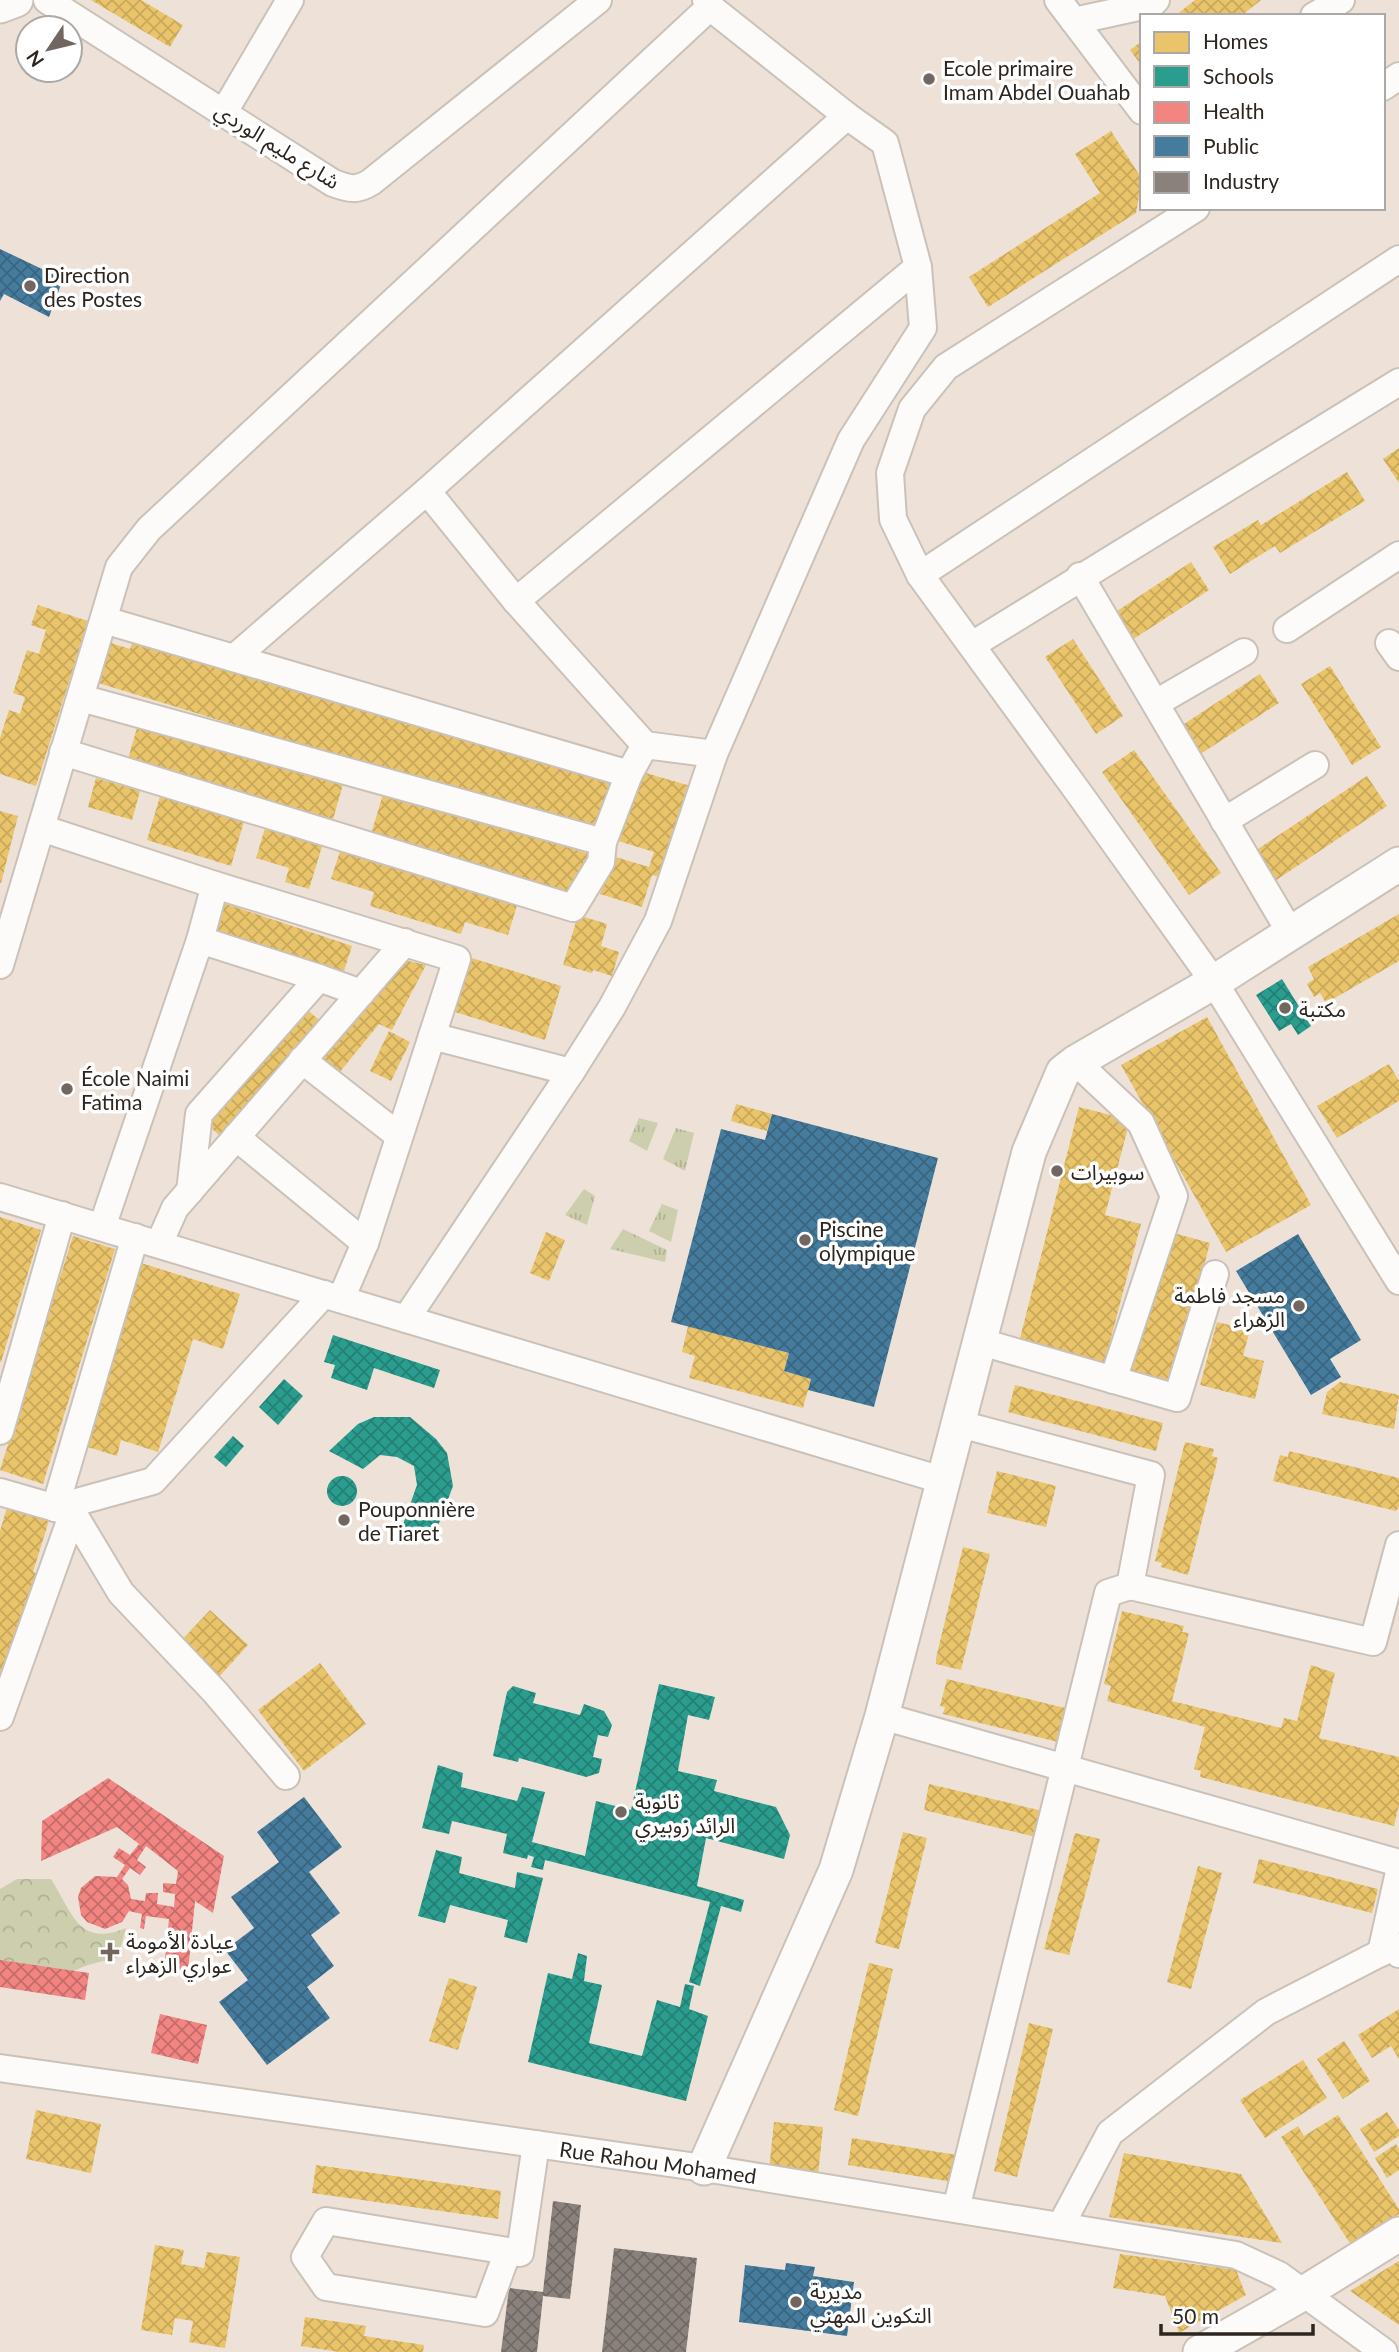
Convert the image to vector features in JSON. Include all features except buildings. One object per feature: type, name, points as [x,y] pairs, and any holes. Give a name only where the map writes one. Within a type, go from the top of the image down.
[{"type":"main road","points":[[704,2168],[836,1870],[882,1716],[1029,1152],[1063,1072],[1214,982],[1399,864]]},
{"type":"main road","points":[[1200,2352],[1304,2293],[1399,2234]]},
{"type":"street","name":"شارع مليم الوردي","points":[[47,0],[334,183],[350,189],[361,188],[598,0]]},
{"type":"street","points":[[224,112],[290,0]]},
{"type":"street","points":[[1072,7],[1152,4],[1156,0]]},
{"type":"street","points":[[1317,14],[1341,0]]},
{"type":"street","points":[[0,965],[118,567],[149,529],[708,3],[847,116],[885,143],[918,267],[923,328],[851,440],[714,754],[658,921],[612,1007],[571,1072],[406,1319]]},
{"type":"street","points":[[1072,7],[1140,108]]},
{"type":"street","points":[[234,658],[427,491],[847,116]]},
{"type":"street","points":[[1193,210],[946,367],[912,409],[890,473],[893,519],[920,575],[1214,982],[1399,1282]]},
{"type":"street","points":[[920,575],[1399,259]]},
{"type":"street","points":[[516,601],[918,267]]},
{"type":"street","points":[[972,645],[1080,576],[1399,382]]},
{"type":"street","points":[[427,491],[516,601],[646,745],[714,754]]},
{"type":"street","points":[[1287,629],[1399,555]]},
{"type":"street","points":[[1080,576],[1290,932]]},
{"type":"street","points":[[104,620],[629,774]]},
{"type":"street","points":[[1156,704],[1244,652]]},
{"type":"street","points":[[81,698],[603,842]]},
{"type":"street","points":[[63,752],[573,908],[601,862],[603,842],[629,774],[646,745]]},
{"type":"street","points":[[1224,821],[1315,765]]},
{"type":"street","points":[[0,1492],[64,1511],[153,1481],[332,1296],[365,1243],[457,959],[215,885],[41,828]]},
{"type":"street","points":[[102,1227],[200,940],[215,885]]},
{"type":"street","points":[[200,940],[361,993]]},
{"type":"street","points":[[0,1717],[147,1241],[405,942]]},
{"type":"street","points":[[190,1191],[199,1114],[319,978]]},
{"type":"street","points":[[432,1036],[571,1072]]},
{"type":"street","points":[[302,1060],[400,1136]]},
{"type":"street","points":[[1076,1062],[1141,1123],[1174,1196],[1113,1380]]},
{"type":"street","points":[[236,1137],[365,1243]]},
{"type":"street","points":[[0,1196],[945,1480]]},
{"type":"street","points":[[0,1430],[62,1215]]},
{"type":"street","points":[[981,1342],[1177,1398],[1215,1274]]},
{"type":"street","points":[[960,1424],[1151,1475],[1130,1586]]},
{"type":"street","points":[[64,1511],[121,1593],[215,1692],[286,1776]]},
{"type":"street","points":[[956,2209],[1108,1593],[1130,1586],[1386,1643],[1399,1545]]},
{"type":"street","points":[[882,1716],[1399,1863]]},
{"type":"street","points":[[1062,2225],[1110,2133],[1266,2012],[1390,1953],[1399,1872]]},
{"type":"street","name":"Rue Rahou Mohamed","points":[[0,2068],[704,2168],[1236,2255],[1279,2275],[1384,2352]]},
{"type":"street","points":[[508,2251],[485,2313],[326,2287],[305,2257],[326,2221],[508,2251],[520,2253],[536,2144]]},
{"type":"green space","points":[[639,1118],[658,1123],[647,1151],[629,1141]]},
{"type":"green space","points":[[676,1128],[694,1133],[685,1171],[663,1159]]},
{"type":"green space","points":[[584,1189],[595,1196],[587,1225],[565,1215]]},
{"type":"green space","points":[[662,1204],[678,1210],[671,1242],[649,1231]]},
{"type":"green space","points":[[623,1229],[667,1250],[665,1262],[610,1249]]},
{"type":"green space","points":[[17,1879],[51,1879],[72,1915],[87,1930],[97,1934],[126,1928],[118,1957],[61,1976],[0,1969],[0,1889]]},
{"type":"place","name":"Ecole primaire Imam Abdel Ouahab","points":[[929,79]]},
{"type":"place","name":"Direction des Postes","points":[[30,286]]},
{"type":"place","name":"مكتبة","points":[[1285,1008]]},
{"type":"place","name":"École Naimi Fatima","points":[[67,1089]]},
{"type":"place","name":"سوبيرات","points":[[1057,1171]]},
{"type":"place","name":"Piscine olympique","points":[[805,1240]]},
{"type":"place","name":"مسجد فاطمة الزهراء","points":[[1299,1306]]},
{"type":"place","name":"Pouponnière de Tiaret","points":[[344,1520]]},
{"type":"place","name":"ثانوية الرائد زوبيري","points":[[621,1812]]},
{"type":"place","name":"عيادة الأمومة عواري الزهراء","points":[[110,1952]]},
{"type":"place","name":"مديرية التكوين المهني","points":[[796,2302]]}]
